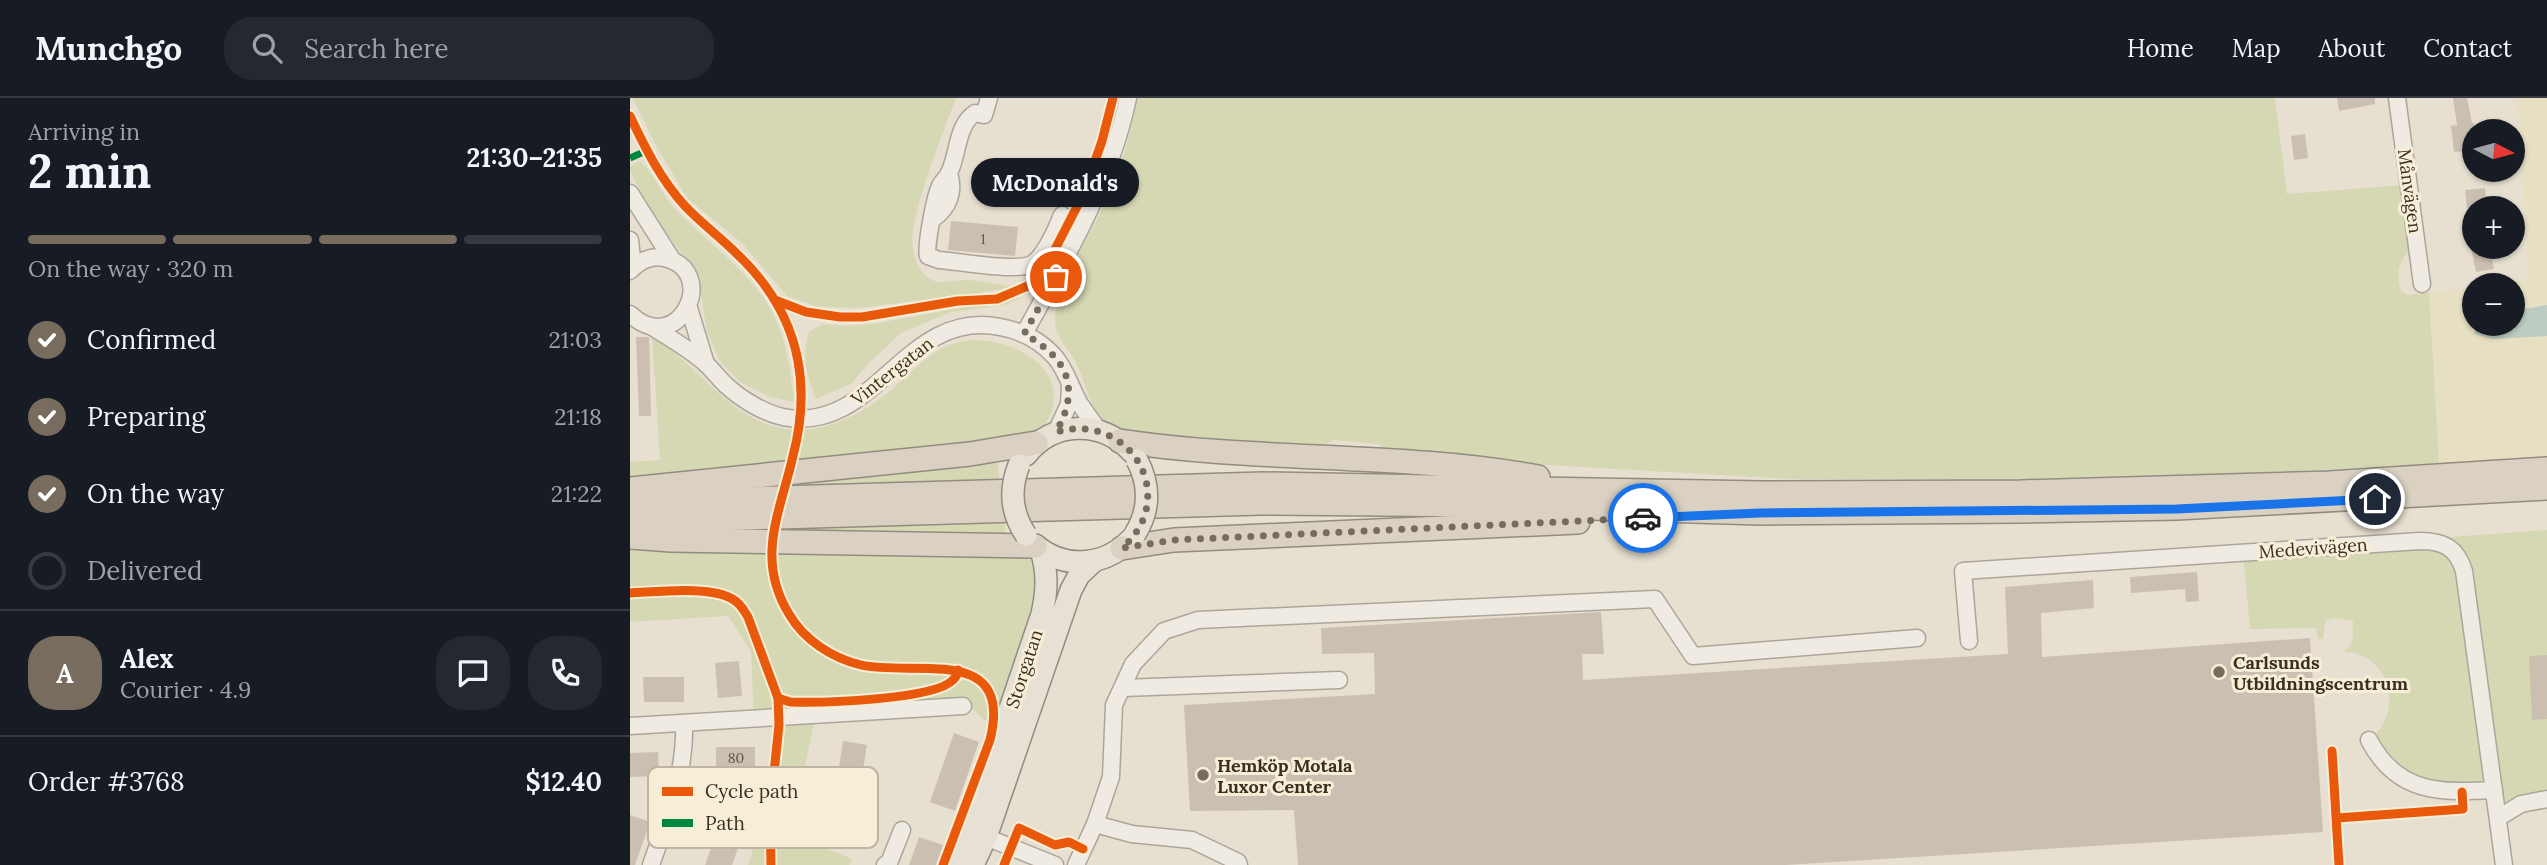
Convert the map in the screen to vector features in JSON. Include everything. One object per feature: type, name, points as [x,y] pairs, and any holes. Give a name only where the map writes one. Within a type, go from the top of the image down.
[{"type":"highway","points":[[630,489],[970,454],[1046,438]]},
{"type":"highway","points":[[1120,441],[1182,449],[1446,466],[1523,474],[1614,490]]},
{"type":"highway","points":[[630,506],[710,500],[1263,484],[1888,494],[2150,490],[2329,483],[2547,469]]},
{"type":"highway","points":[[1128,541],[1760,513],[2177,509],[2547,488]]},
{"type":"highway","points":[[630,524],[710,519],[1261,503],[1490,505],[1760,513]]},
{"type":"highway","points":[[630,537],[671,540],[1034,544]]},
{"type":"main road","points":[[1077,428],[1099,430],[1120,441],[1137,460],[1144,476],[1147,502],[1143,519],[1128,541],[1109,556],[1094,561],[1066,561],[1034,544],[1016,516],[1013,501],[1014,479],[1019,466],[1046,438],[1077,428]]},
{"type":"main road","name":"Storgatan","points":[[973,865],[977,834],[1047,589],[1047,571],[1034,544]]},
{"type":"main road","name":"Storgatan","points":[[957,865],[977,834],[1071,590],[1079,575],[1094,561]]},
{"type":"street","points":[[989,98],[984,115],[975,113],[967,118],[949,173],[940,185],[933,205],[933,219],[926,250],[928,256],[939,260],[1020,268],[1035,262],[1062,215]]},
{"type":"street","points":[[1024,334],[1080,232],[1104,179],[1128,98]]},
{"type":"street","name":"Månvägen","points":[[2397,98],[2422,284]]},
{"type":"street","name":"Vintergatan","points":[[630,193],[673,261],[687,273],[691,281],[692,299],[689,308],[706,364]]},
{"type":"street","points":[[630,240],[632,269],[652,258],[673,261]]},
{"type":"street","points":[[637,320],[667,326],[680,319],[689,308]]},
{"type":"street","name":"Vintergatan","points":[[637,320],[706,364],[728,387],[754,404],[780,416],[793,418],[810,417],[846,407],[863,396],[910,353],[937,335],[968,326],[993,326],[1036,340],[1056,358],[1080,404],[1099,430]]},
{"type":"street","points":[[1046,438],[1069,404],[1070,384]]},
{"type":"street","name":"Medevivägen","points":[[1969,641],[1962,571],[2420,541],[2440,542],[2456,553],[2464,571],[2504,865]]},
{"type":"street","points":[[1076,865],[1095,824],[1111,777],[1114,705],[1133,664],[1164,631],[1198,620],[1655,599],[1693,656],[1917,638]]},
{"type":"street","points":[[1123,688],[1339,680]]},
{"type":"street","points":[[630,726],[963,706]]},
{"type":"street","points":[[681,767],[684,723]]},
{"type":"street","points":[[2368,740],[2395,774],[2407,781],[2442,792],[2494,790]]},
{"type":"street","points":[[2498,818],[2521,803],[2547,799]]},
{"type":"street","points":[[1095,824],[1132,834],[1192,840],[1238,862],[1239,865]]},
{"type":"street","points":[[885,865],[889,863],[902,830]]},
{"type":"street","points":[[977,834],[1055,865]]},
{"type":"street","points":[[651,865],[657,848]]},
{"type":"shaded area","points":[[2517,98],[2547,98],[2547,458],[2439,464],[2429,293],[2462,289],[2462,336],[2525,336],[2525,280],[2529,279],[2523,182],[2525,182],[2525,119],[2518,119]]},
{"type":"shaded area","points":[[2547,305],[2547,336],[2493,339],[2482,336],[2525,336],[2525,309]]},
{"type":"green space","points":[[633,98],[956,98],[921,196],[913,235],[915,258],[925,275],[936,281],[970,280],[1013,287],[858,308],[818,307],[787,296],[742,243],[687,198],[654,142]]},
{"type":"green space","points":[[1137,98],[2275,98],[2287,194],[2403,185],[2410,250],[2399,269],[2399,280],[2401,291],[2407,295],[2429,293],[2439,464],[2205,475],[1789,479],[1391,456],[1378,444],[1333,440],[1317,450],[1204,443],[1141,435],[1118,428],[1098,414],[1079,370],[1055,326],[1056,311],[1067,278],[1117,175]]},
{"type":"green space","points":[[640,161],[671,204],[764,298],[785,346],[794,402],[770,397],[740,382],[719,360],[707,331],[698,277],[649,209],[630,171],[630,167]]},
{"type":"green space","points":[[1025,296],[1004,305],[951,312],[901,333],[851,384],[816,399],[808,374],[806,350],[809,332],[823,324],[872,324]]},
{"type":"green space","points":[[652,335],[714,390],[747,415],[765,424],[799,430],[828,426],[868,407],[934,353],[954,343],[980,340],[1012,347],[1027,354],[1048,376],[1053,390],[1053,406],[1045,424],[1039,429],[995,442],[1005,524],[1004,549],[1030,557],[1038,571],[1031,628],[996,731],[963,700],[815,716],[805,767],[779,767],[779,719],[754,720],[751,651],[728,616],[630,622],[630,462],[660,460]]},
{"type":"green space","points":[[2547,530],[2547,800],[2500,815],[2495,783],[2432,783],[2410,772],[2397,761],[2374,736],[2385,720],[2389,706],[2387,683],[2375,664],[2355,653],[2343,652],[2352,642],[2353,621],[2335,618],[2326,620],[2323,639],[2318,639],[2316,628],[2250,629],[2243,552]]},
{"type":"green space","points":[[753,848],[826,848],[852,859],[849,865],[748,865]]},
{"type":"building","points":[[2337,98],[2375,98],[2375,104],[2339,111]]},
{"type":"building","points":[[2453,98],[2467,98],[2471,119],[2462,119],[2462,151],[2454,152],[2451,126],[2457,125]]},
{"type":"building","points":[[2305,134],[2308,158],[2294,160],[2291,136]]},
{"type":"building","points":[[2485,188],[2486,196],[2466,196],[2465,190]]},
{"type":"building","points":[[951,221],[1018,227],[1015,256],[948,250]]},
{"type":"building","points":[[2473,259],[2492,259],[2494,269],[2476,272]]},
{"type":"building","points":[[636,337],[649,337],[651,416],[639,416]]},
{"type":"building","points":[[2197,572],[2199,601],[2186,602],[2185,589],[2131,593],[2130,577]]},
{"type":"building","points":[[2093,580],[2094,608],[2041,613],[2042,657],[2310,638],[2323,832],[1785,865],[1298,865],[1294,810],[1190,811],[1184,705],[1375,694],[1374,653],[1322,654],[1321,628],[1601,612],[1604,654],[1582,654],[1583,680],[2008,654],[2005,587]]},
{"type":"building","points":[[2547,655],[2547,719],[2532,720],[2529,656]]},
{"type":"building","points":[[739,661],[742,696],[718,698],[715,663]]},
{"type":"building","points":[[643,677],[684,677],[684,702],[644,702]]},
{"type":"building","points":[[954,733],[979,742],[955,811],[930,802]]},
{"type":"building","points":[[843,741],[867,745],[864,767],[839,767]]},
{"type":"building","points":[[716,747],[755,747],[755,767],[716,767]]},
{"type":"building","points":[[658,752],[659,767],[648,767],[648,776],[630,777],[630,753]]},
{"type":"building","points":[[630,815],[648,821],[648,828],[635,865],[630,865]]},
{"type":"building","points":[[919,837],[943,845],[936,865],[909,865]]},
{"type":"building","points":[[711,848],[738,848],[732,865],[705,865]]},
{"type":"marked path","points":[[630,158],[646,151]]},
{"type":"cycle path","points":[[775,300],[806,312],[862,317],[958,301],[997,299],[1030,285],[1051,257],[1083,195],[1102,141],[1113,98]]},
{"type":"cycle path","points":[[630,116],[654,163],[676,196],[758,276],[776,302],[794,345],[801,385],[800,421],[777,516],[772,554],[773,574],[789,614],[811,640],[829,653],[850,662],[883,668],[954,671],[974,677],[987,689],[994,709],[990,740],[943,865]]},
{"type":"cycle path","points":[[630,593],[713,592],[736,602],[748,617],[778,698],[790,702],[876,699],[924,692],[942,687],[953,680],[958,670]]},
{"type":"cycle path","points":[[775,767],[779,725],[778,698]]},
{"type":"cycle path","points":[[2332,751],[2339,865]]},
{"type":"cycle path","points":[[2337,818],[2463,809],[2462,792]]},
{"type":"cycle path","points":[[1004,865],[1019,828],[1055,845],[1069,842],[1083,849]]},
{"type":"cycle path","points":[[771,848],[771,865]]},
{"type":"way so far","points":[[1056,277],[1024,334],[1036,340],[1056,358],[1070,384],[1069,404],[1056,432],[1077,428],[1099,430],[1126,446],[1141,468],[1146,484],[1146,510],[1140,527],[1122,548],[1174,540],[1643,518]]},
{"type":"place","name":"McDonald's","points":[[1056,277]]},
{"type":"place","name":"Carlsunds Utbildningscentrum","points":[[2219,672]]},
{"type":"place","name":"Hemköp Motala Luxor Center","points":[[1203,775]]},
{"type":"route","points":[[1643,518],[1760,513],[2177,509],[2375,499]]}]
